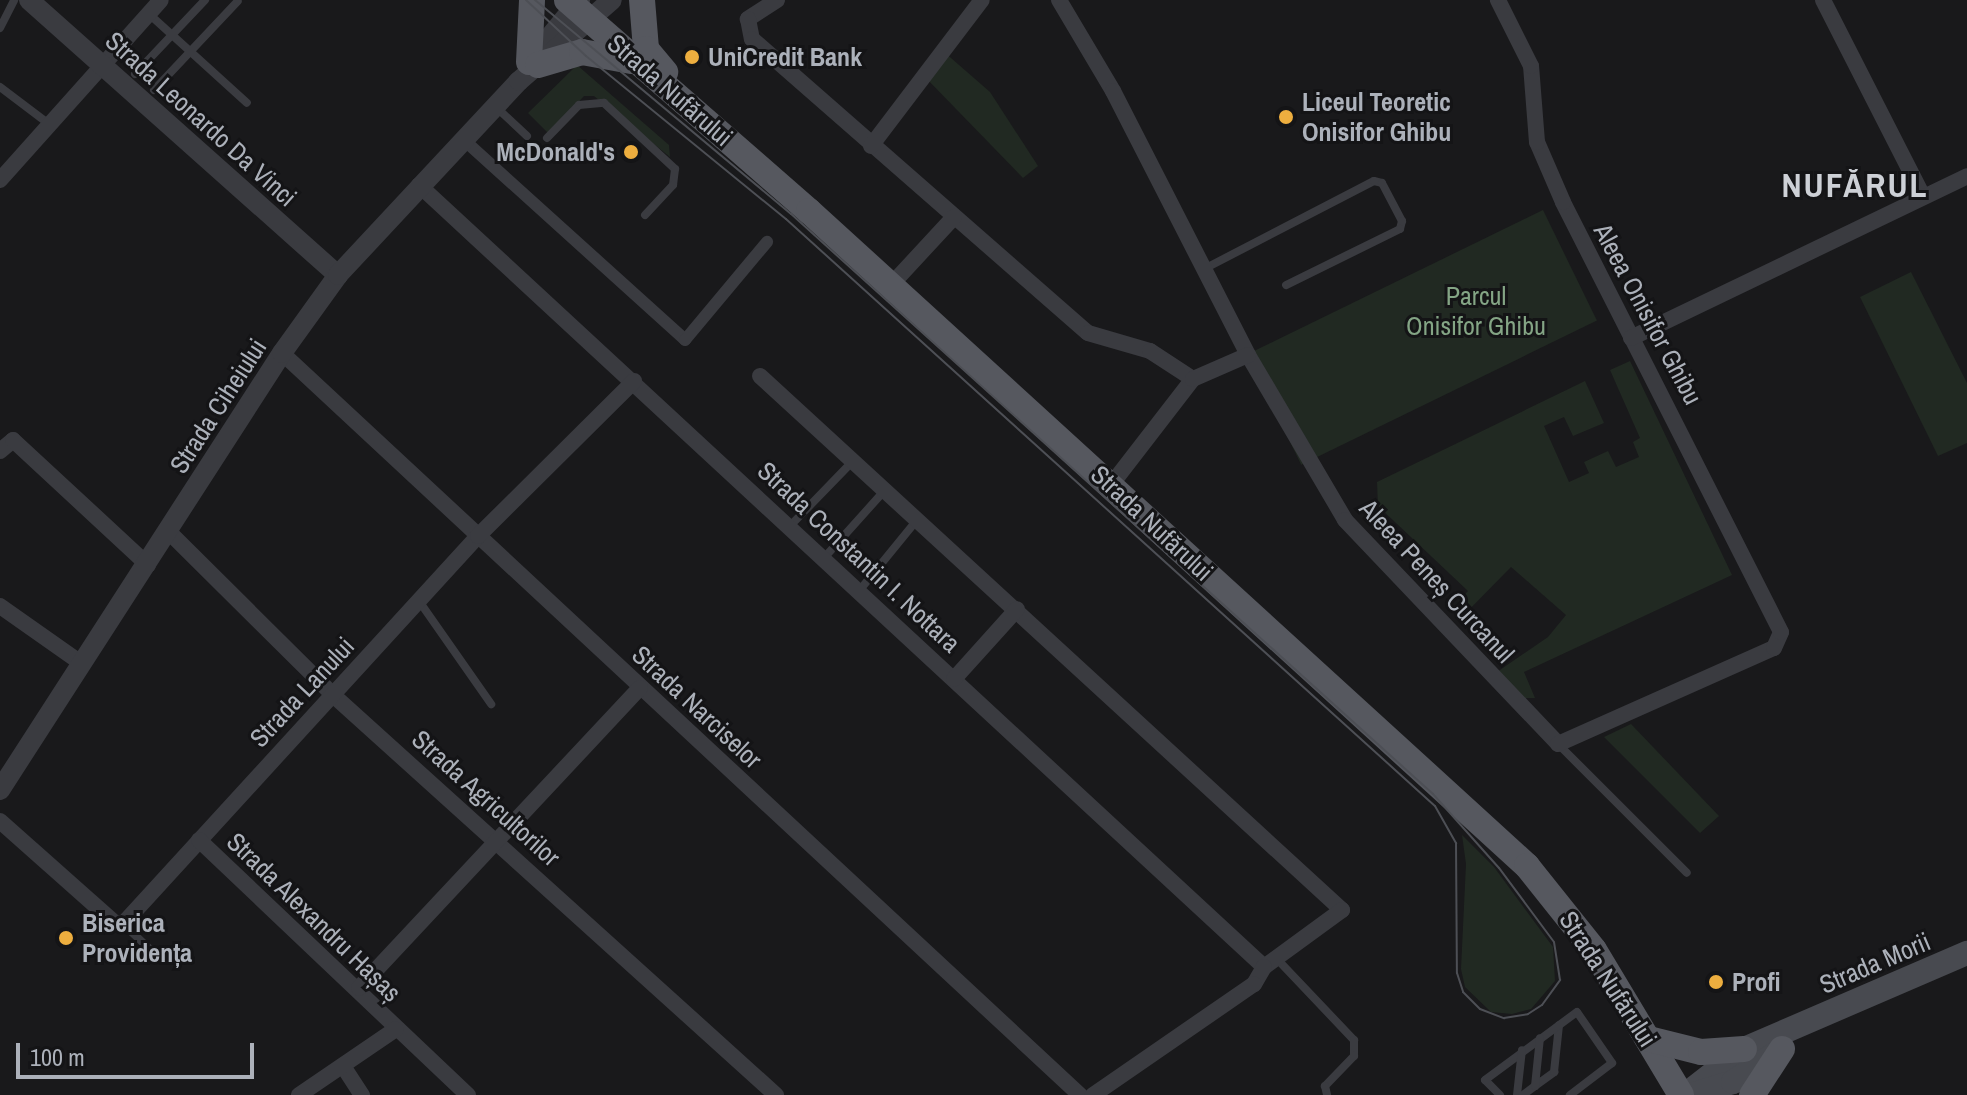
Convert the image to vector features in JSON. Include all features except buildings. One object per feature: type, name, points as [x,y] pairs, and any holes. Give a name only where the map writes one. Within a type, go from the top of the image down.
[{"type":"main road","points":[[532,0],[529,69],[591,52],[642,66]]},
{"type":"main road","points":[[642,0],[646,49],[680,88],[692,110]]},
{"type":"main road","name":"Strada Nufărului","points":[[578,6],[891,285],[1527,866],[1594,950],[1683,1095]]},
{"type":"main road","name":"Strada Morii","points":[[1683,1095],[1744,1049],[1967,953]]},
{"type":"main road","name":"Strada Morii","points":[[1691,1095],[1733,1082],[1782,1049],[1804,1023]]},
{"type":"main road","points":[[1649,1039],[1701,1052],[1744,1049]]},
{"type":"main road","points":[[1752,1095],[1782,1049]]},
{"type":"street","name":"Strada Leonardo Da Vinci","points":[[29,0],[102,63],[209,166],[338,275]]},
{"type":"street","points":[[0,180],[161,0]]},
{"type":"street","name":"Strada Ciheiului","points":[[3,780],[148,565],[282,353],[338,275],[419,185],[496,107],[578,6],[612,0]]},
{"type":"street","points":[[777,0],[748,19],[752,39],[1088,333],[1150,351],[1193,379]]},
{"type":"street","points":[[871,146],[982,0]]},
{"type":"street","name":"Aleea Peneș Curcanul","points":[[1059,0],[1113,91],[1248,355],[1359,539],[1558,744]]},
{"type":"street","name":"Aleea Onisifor Ghibu","points":[[1498,0],[1531,66],[1537,142],[1631,338],[1780,622],[1780,642],[1735,667],[1558,744]]},
{"type":"street","points":[[1823,0],[1922,194]]},
{"type":"street","points":[[464,140],[685,340],[767,242]]},
{"type":"street","points":[[1631,338],[1922,194],[1967,176]]},
{"type":"street","name":"Strada Constantin I. Nottara","points":[[419,185],[954,679],[1270,962]]},
{"type":"street","points":[[891,285],[954,217]]},
{"type":"street","name":"Strada Narciselor","points":[[282,353],[1080,1095]]},
{"type":"street","points":[[1111,485],[1193,379],[1248,355]]},
{"type":"street","points":[[760,376],[1342,910],[1270,962],[1254,984],[1093,1095]]},
{"type":"street","name":"Strada Lanului","points":[[123,924],[478,536],[634,381]]},
{"type":"street","points":[[0,451],[13,440],[148,565]]},
{"type":"street","name":"Strada Agricultorilor","points":[[168,531],[333,695],[496,837],[776,1095]]},
{"type":"street","points":[[0,606],[81,663]]},
{"type":"street","points":[[954,679],[1017,609]]},
{"type":"street","points":[[359,988],[496,837],[640,688]]},
{"type":"street","points":[[0,821],[115,923],[123,924]]},
{"type":"street","name":"Strada Alexandru Hașaș","points":[[199,840],[359,988],[396,1029],[468,1095]]},
{"type":"street","name":"Strada Alexandru Hașaș","points":[[299,1095],[396,1029]]},
{"type":"street","points":[[343,1066],[362,1095]]},
{"type":"lane","points":[[0,28],[14,0]]},
{"type":"lane","points":[[135,74],[205,0]]},
{"type":"lane","points":[[154,90],[238,1]]},
{"type":"lane","points":[[149,13],[247,103]]},
{"type":"lane","points":[[0,87],[49,124]]},
{"type":"lane","points":[[547,138],[579,105],[604,103],[675,169],[673,185],[645,215]]},
{"type":"lane","points":[[496,107],[527,136]]},
{"type":"lane","points":[[1204,269],[1374,181],[1382,183],[1402,221],[1400,229],[1286,285]]},
{"type":"lane","points":[[790,526],[854,461]]},
{"type":"lane","points":[[824,558],[885,489]]},
{"type":"lane","points":[[859,591],[918,519]]},
{"type":"lane","points":[[419,601],[491,704]]},
{"type":"lane","name":"Aleea Peneș Curcanul","points":[[1558,744],[1687,873]]},
{"type":"lane","points":[[123,924],[151,950]]},
{"type":"lane","points":[[1270,962],[1354,1040],[1354,1056],[1325,1086],[1327,1095]]},
{"type":"lane","points":[[1500,1095],[1485,1080],[1577,1012],[1612,1063],[1570,1095]]},
{"type":"lane","points":[[1520,1095],[1554,1072],[1559,1025]]},
{"type":"lane","points":[[1535,1086],[1540,1038]]},
{"type":"lane","points":[[1520,1095],[1522,1050]]},
{"type":"green space","points":[[943,51],[990,92],[1038,166],[1023,178],[924,76]]},
{"type":"green space","points":[[577,65],[669,145],[670,157],[594,96],[584,96],[549,134],[528,113]]},
{"type":"green space","name":"Parcul Onisifor Ghibu","points":[[1543,210],[1597,321],[1301,465],[1247,354]]},
{"type":"green space","points":[[1911,272],[1967,383],[1967,443],[1938,456],[1860,297]]},
{"type":"green space","points":[[1630,361],[1732,575],[1524,672],[1535,698],[1523,698],[1497,672],[1548,637],[1566,615],[1511,567],[1460,619],[1451,609],[1468,591],[1378,506],[1377,482],[1585,381],[1604,423],[1573,436],[1564,417],[1544,426],[1569,482],[1589,473],[1584,462],[1608,451],[1616,467],[1639,457],[1633,442],[1640,438],[1610,370]]},
{"type":"green space","points":[[1631,724],[1719,816],[1700,833],[1604,737]]},
{"type":"green space","points":[[1462,835],[1494,867],[1553,947],[1555,981],[1531,1009],[1512,1014],[1491,1012],[1465,987],[1461,969],[1466,864]]},
{"type":"tram line","points":[[526,0],[586,56],[786,219],[1435,806],[1456,843],[1457,973],[1463,992],[1480,1009],[1504,1018],[1528,1014],[1542,1005],[1560,980],[1554,942],[1499,868],[1433,794],[791,214],[535,0]]},
{"type":"place","name":"UniCredit Bank","points":[[692,57]]},
{"type":"place","name":"Liceul Teoretic Onisifor Ghibu","points":[[1286,117]]},
{"type":"place","name":"McDonald's","points":[[631,152]]},
{"type":"place","name":"Biserica Providența","points":[[66,938]]},
{"type":"place","name":"Profi","points":[[1716,982]]},
{"type":"district","name":"NUFĂRUL","points":[[1855,186]]}]
